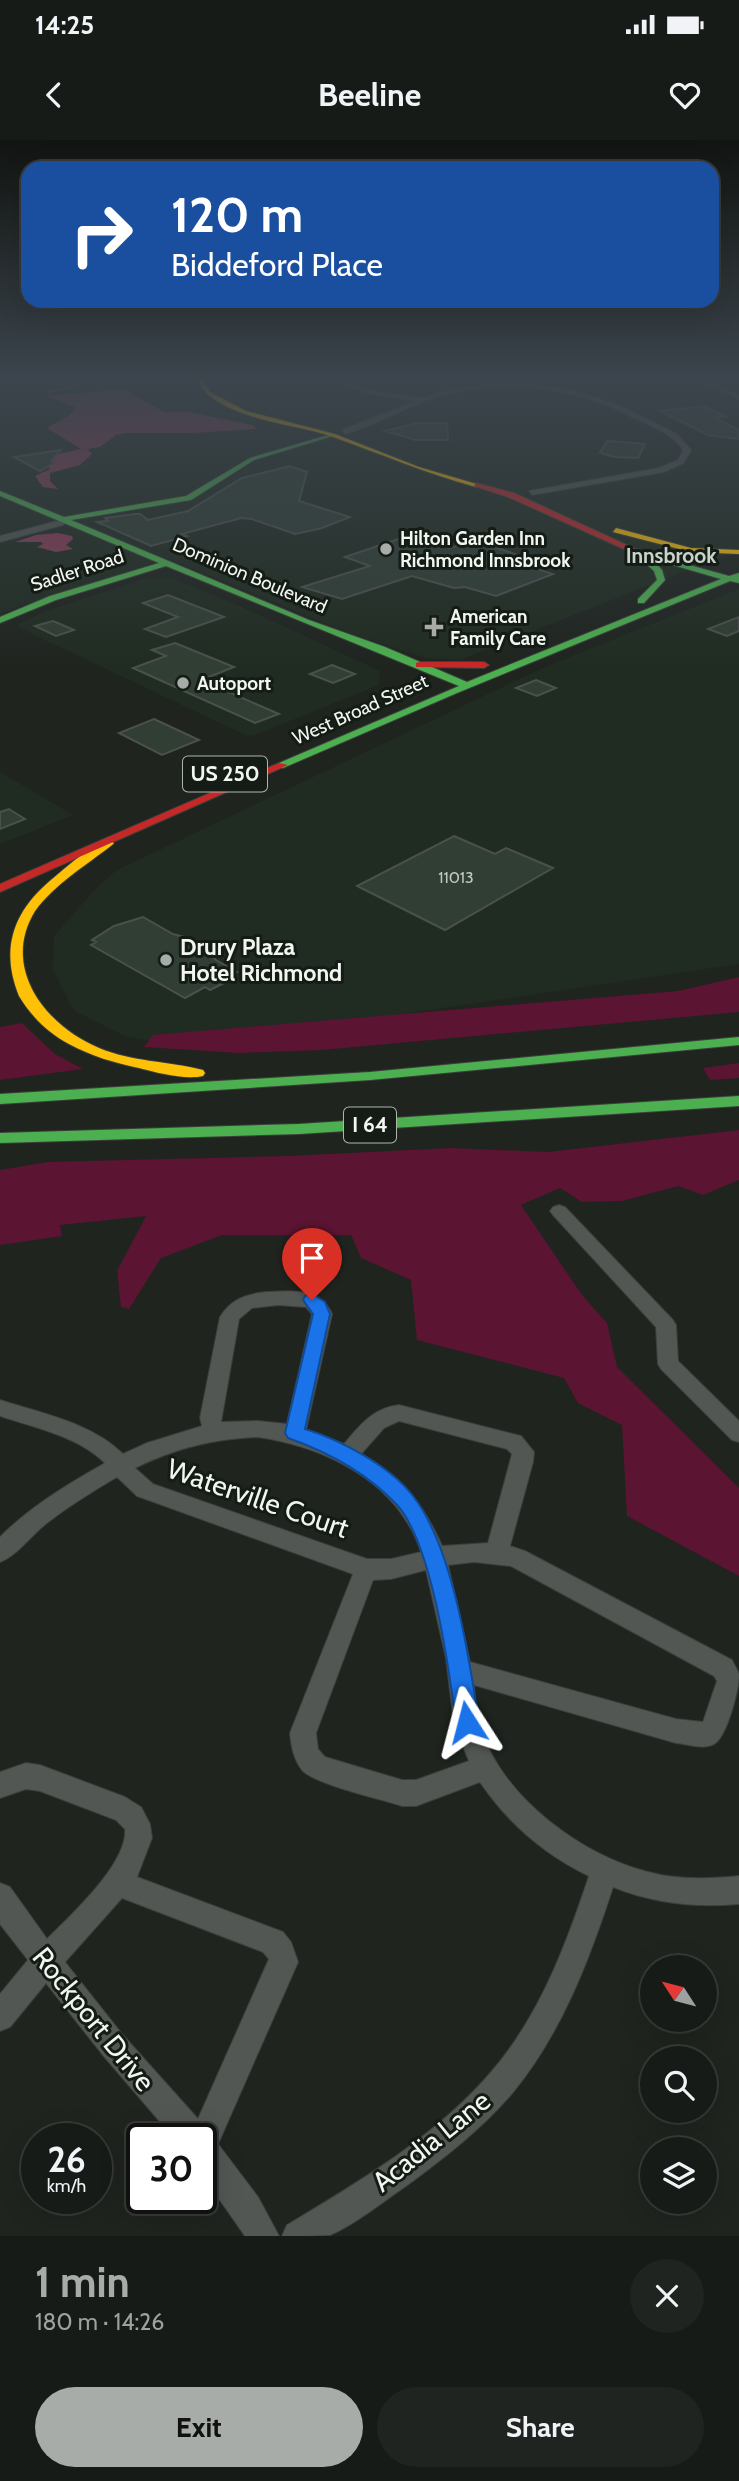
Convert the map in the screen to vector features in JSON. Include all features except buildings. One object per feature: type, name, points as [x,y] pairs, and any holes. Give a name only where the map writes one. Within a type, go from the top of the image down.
[{"type":"main road","points":[[65,519],[91,512],[155,506],[190,498],[208,490],[229,473]]},
{"type":"main road","points":[[435,473],[510,495],[641,553],[729,575]]},
{"type":"main road","points":[[478,473],[729,575]]},
{"type":"main road","name":"Dominion Boulevard","points":[[0,493],[24,506],[65,519],[368,646],[383,649],[419,664],[453,685]]},
{"type":"main road","points":[[510,495],[540,496]]},
{"type":"main road","points":[[616,530],[691,550],[739,552]]},
{"type":"main road","points":[[641,553],[658,570],[661,580],[641,601]]},
{"type":"main road","name":"West Broad Street","points":[[0,870],[729,575],[739,560]]},
{"type":"main road","name":"Sadler Road","points":[[0,620],[66,594],[168,563]]},
{"type":"main road","name":"West Broad Street","points":[[0,888],[108,843],[453,685],[484,665],[641,601],[729,575]]},
{"type":"main road","name":"Dominion Boulevard","points":[[368,646],[370,653],[453,685]]},
{"type":"main road","points":[[419,664],[484,665]]},
{"type":"main road","points":[[108,843],[36,899],[21,921],[13,940],[13,965],[18,984],[34,1009],[60,1032],[89,1048],[116,1058],[182,1072],[229,1074],[321,1069],[455,1068]]},
{"type":"main road","name":"I 64","points":[[0,1098],[287,1082],[739,1041]]},
{"type":"main road","name":"I 64","points":[[0,1138],[299,1129],[739,1101]]},
{"type":"main road","points":[[24,1154],[89,1148],[209,1144],[299,1129]]},
{"type":"street","points":[[540,496],[650,473]]},
{"type":"street","points":[[0,537],[60,523],[65,519]]},
{"type":"street","points":[[559,1211],[666,1325],[668,1364],[739,1434]]},
{"type":"street","points":[[212,1431],[210,1418],[234,1308],[252,1301],[312,1300],[322,1314],[295,1433]]},
{"type":"street","name":"Waterville Court","points":[[0,1408],[89,1441],[103,1449],[134,1483],[145,1490],[366,1569],[402,1568],[434,1558],[497,1552]]},
{"type":"street","points":[[348,1455],[373,1425],[390,1413],[514,1442],[523,1451],[522,1462],[497,1552],[536,1566],[723,1668],[730,1680],[713,1729],[707,1735],[676,1731],[460,1670]]},
{"type":"street","points":[[1,1549],[30,1523],[119,1464],[176,1439],[212,1431],[247,1428],[295,1433],[323,1442],[348,1455],[405,1500],[421,1525],[434,1558],[460,1670],[471,1739],[486,1767],[512,1802],[543,1832],[575,1854],[647,1886],[724,1892],[739,1890]]},
{"type":"street","points":[[366,1569],[303,1733],[304,1749],[309,1761],[318,1767],[402,1793],[416,1793],[486,1767]]},
{"type":"street","points":[[0,1785],[26,1776],[40,1778],[125,1810],[134,1817],[138,1842],[131,1860],[101,1903],[0,2017]]},
{"type":"street","name":"Acadia Lane","points":[[298,2236],[360,2199],[427,2152],[481,2106],[509,2073],[528,2047],[578,1949],[605,1868]]},
{"type":"street","points":[[115,1882],[273,1942],[281,1952],[284,1962],[211,2123]]},
{"type":"street","name":"Rockport Drive","points":[[0,1897],[9,1913],[112,2044],[181,2123]]},
{"type":"street","points":[[217,2168],[247,2208],[263,2236]]},
{"type":"shaded area","points":[[0,473],[739,473],[739,550],[460,660],[425,658],[341,630],[168,558],[0,615]]},
{"type":"shaded area","points":[[51,473],[50,481],[58,489],[43,487],[35,476]]},
{"type":"shaded area","points":[[58,533],[72,536],[73,539],[66,545],[73,549],[56,552],[37,547],[43,544],[41,542],[15,542],[36,535]]},
{"type":"shaded area","points":[[147,578],[173,578],[253,612],[380,671],[379,685],[253,736],[245,735],[20,628],[18,624],[51,609]]},
{"type":"shaded area","points":[[739,589],[739,964],[180,1047],[125,1036],[74,1011],[53,969],[54,936],[97,887],[117,870],[545,667]]},
{"type":"shaded area","points":[[0,772],[73,815],[0,844]]},
{"type":"shaded area","points":[[739,977],[739,1012],[322,1050],[238,1053],[144,1047],[153,1035],[678,991]]},
{"type":"shaded area","points":[[22,1023],[55,1054],[83,1069],[0,1080],[0,1027]]},
{"type":"shaded area","points":[[739,1063],[739,1078],[710,1080],[703,1068]]},
{"type":"shaded area","points":[[739,1130],[739,1180],[703,1195],[678,1186],[622,1201],[582,1202],[560,1188],[521,1205],[582,1295],[607,1323],[617,1367],[739,1488],[739,1576],[627,1516],[622,1425],[578,1403],[564,1378],[417,1340],[411,1280],[361,1258],[351,1235],[222,1235],[161,1258],[129,1309],[121,1307],[117,1271],[146,1216],[60,1225],[62,1236],[0,1245],[0,1170],[48,1162],[288,1156],[450,1148],[548,1152]]},
{"type":"traffic: fast","points":[[65,519],[188,498],[229,473]]},
{"type":"traffic: fast","points":[[0,493],[306,622],[382,649],[468,686]]},
{"type":"traffic: fast","points":[[638,552],[695,571],[739,581]]},
{"type":"traffic: fast","points":[[641,553],[658,570],[661,580],[641,601]]},
{"type":"traffic: fast","points":[[0,620],[53,598],[168,563]]},
{"type":"traffic: fast","points":[[283,765],[454,691],[739,575]]},
{"type":"traffic: fast","points":[[0,1099],[370,1076],[739,1041]]},
{"type":"traffic: fast","points":[[0,1138],[299,1129],[739,1101]]},
{"type":"traffic: slow","points":[[434,473],[476,485]]},
{"type":"traffic: slow","points":[[616,530],[691,550],[739,552]]},
{"type":"traffic: slow","points":[[108,843],[49,888],[21,922],[13,953],[19,984],[32,1007],[50,1026],[71,1040],[120,1060],[198,1073]]},
{"type":"traffic: jam","points":[[476,485],[511,495],[638,552]]},
{"type":"traffic: jam","points":[[419,665],[484,665]]},
{"type":"traffic: jam","points":[[0,888],[283,765]]},
{"type":"place","name":"Hilton Garden Inn Richmond Innsbrook","points":[[386,549]]},
{"type":"place","name":"American Family Care","points":[[434,627]]},
{"type":"place","name":"Autoport","points":[[183,683]]},
{"type":"place","name":"Drury Plaza Hotel Richmond","points":[[166,960]]},
{"type":"district","name":"Innsbrook","points":[[671,556]]},
{"type":"route","points":[[312,1300],[322,1314],[295,1433],[323,1442],[372,1471],[405,1500],[421,1525],[434,1558],[460,1670],[467,1722]]}]
